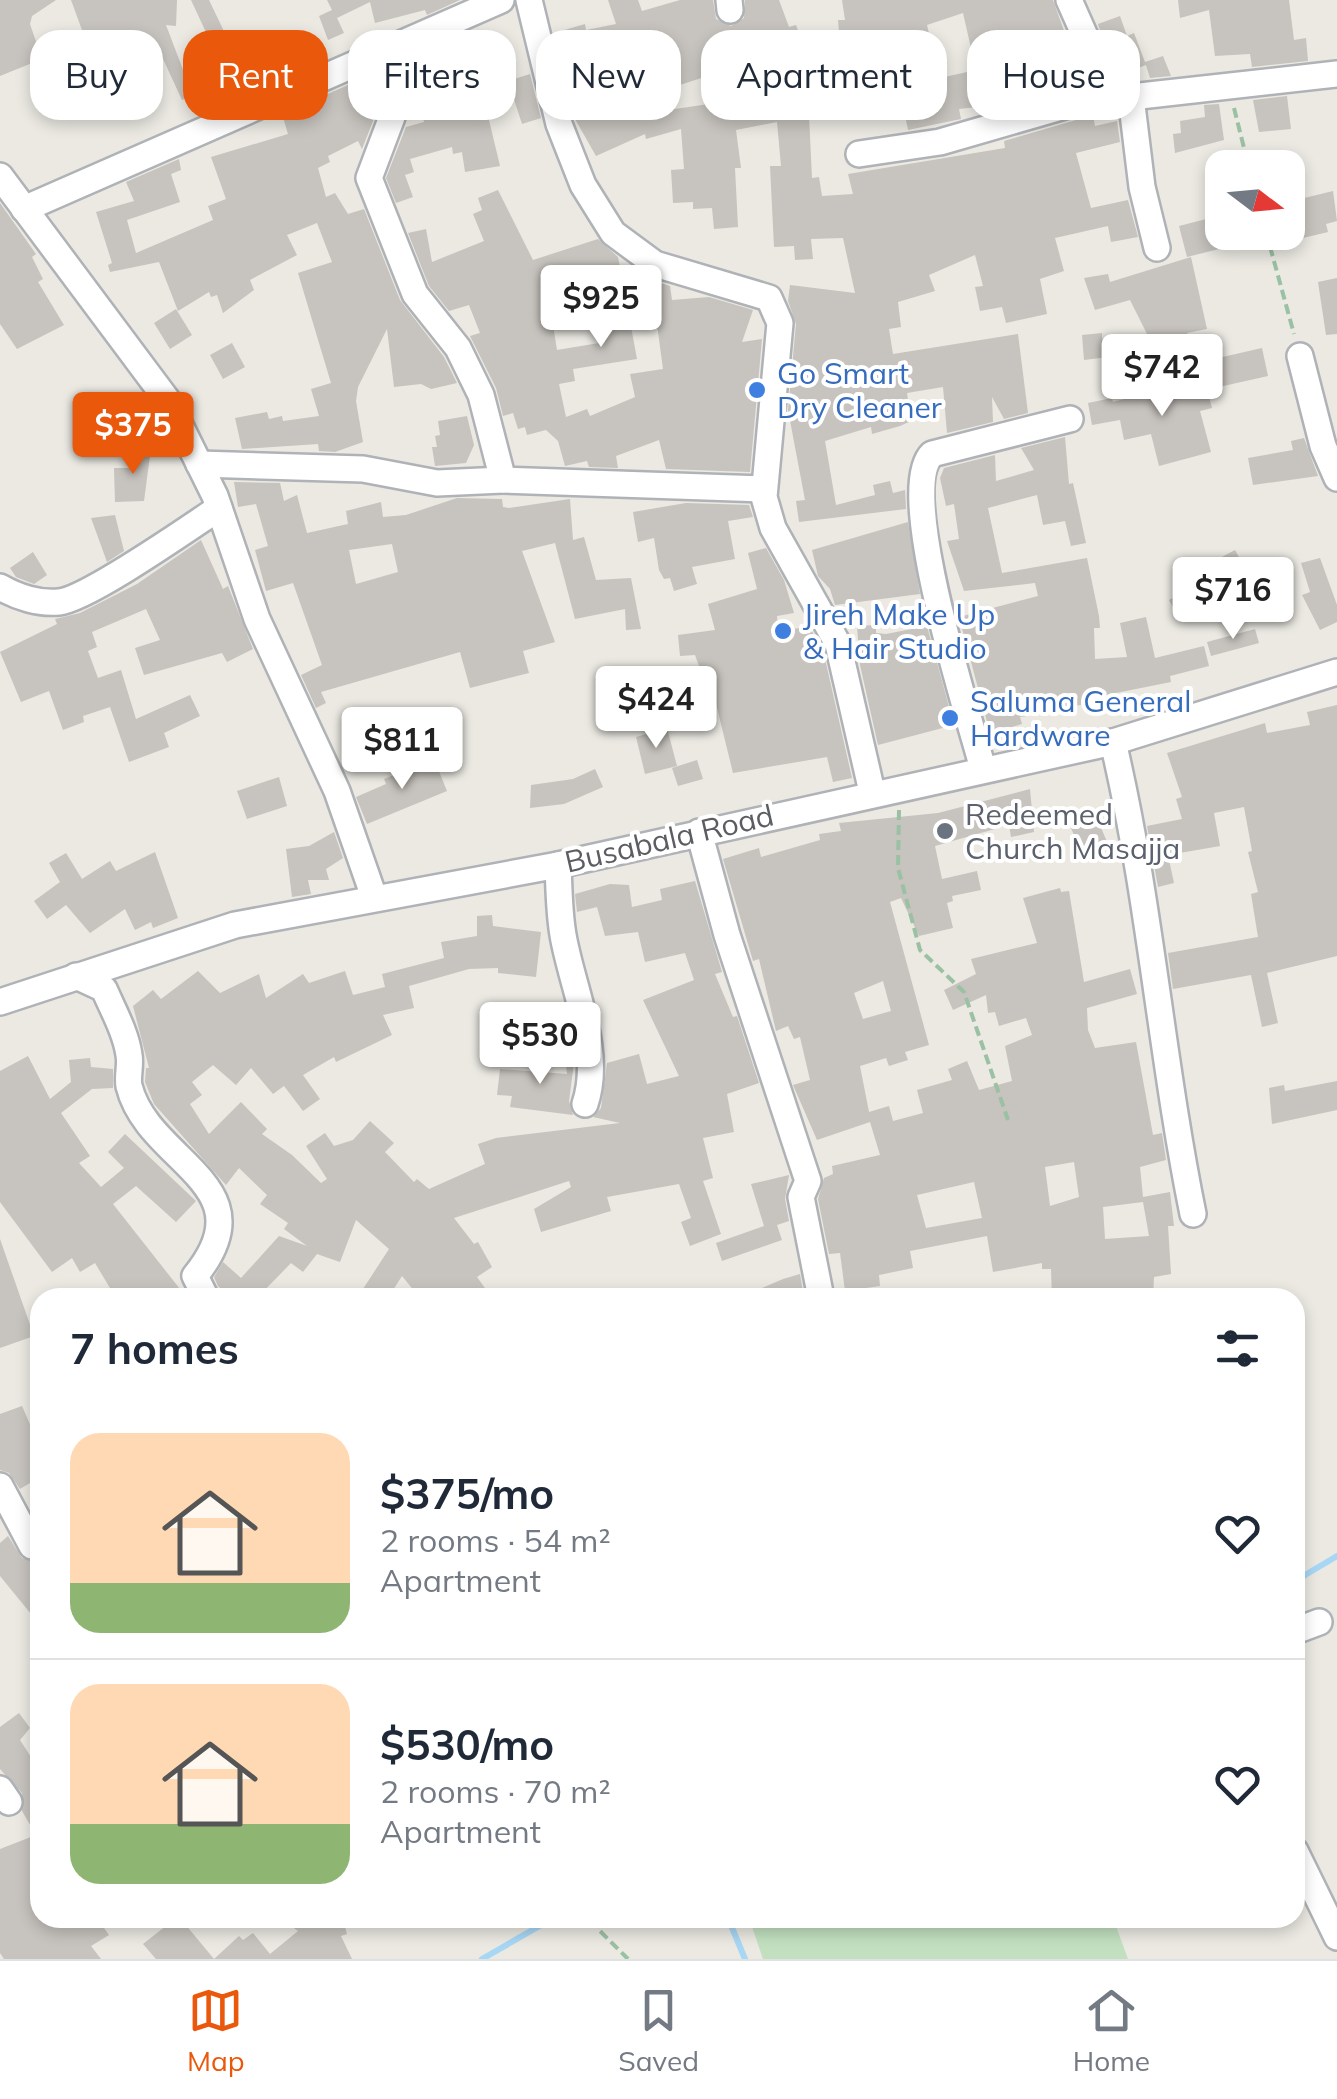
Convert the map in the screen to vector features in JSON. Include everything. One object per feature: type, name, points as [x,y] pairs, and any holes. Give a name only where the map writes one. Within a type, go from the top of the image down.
[{"type":"street","points":[[433,30],[501,0]]},
{"type":"street","points":[[529,0],[559,124],[583,184],[614,233],[655,264],[759,293],[775,305],[779,340],[764,489],[773,528],[838,644],[872,792]]},
{"type":"street","points":[[1068,0],[1081,30]]},
{"type":"street","points":[[24,210],[348,67]]},
{"type":"street","points":[[1140,93],[1337,74]]},
{"type":"street","points":[[391,120],[369,178],[415,294],[458,348],[481,395],[503,480]]},
{"type":"street","points":[[859,154],[940,142],[1025,120]]},
{"type":"street","points":[[1127,120],[1157,248]]},
{"type":"street","points":[[2,182],[168,401],[219,508],[256,619],[337,791],[374,897]]},
{"type":"street","points":[[1300,356],[1324,446],[1337,478]]},
{"type":"street","points":[[983,769],[930,564],[920,488],[922,468],[932,454],[1070,419]]},
{"type":"street","points":[[200,464],[364,469],[437,482],[503,480],[764,489]]},
{"type":"street","points":[[0,587],[39,601],[64,602],[144,558],[219,508]]},
{"type":"street","name":"Busabala Road","points":[[0,1002],[235,924],[558,864],[1113,742],[1337,672]]},
{"type":"street","points":[[1113,742],[1140,864],[1164,1066],[1193,1214]]},
{"type":"street","points":[[700,832],[732,951],[808,1182],[802,1196],[819,1288]]},
{"type":"street","points":[[558,864],[562,932],[592,1058],[591,1087],[585,1104]]},
{"type":"street","points":[[76,976],[104,990],[129,1055],[129,1086],[148,1122],[218,1201],[219,1227],[208,1259],[195,1276],[201,1288]]},
{"type":"street","points":[[0,1486],[30,1542]]},
{"type":"street","points":[[1305,1871],[1337,1936]]},
{"type":"path","points":[[1228,84],[1244,150]]},
{"type":"path","points":[[1271,250],[1300,356]]},
{"type":"path","points":[[900,786],[898,868],[920,950],[964,992],[1008,1120]]},
{"type":"path","points":[[597,1928],[628,1959]]},
{"type":"green space","points":[[752,1928],[1117,1928],[1128,1959],[763,1959]]},
{"type":"building","points":[[0,0],[56,0],[32,16],[30,64],[0,76]]},
{"type":"building","points":[[71,0],[177,0],[176,26],[166,25],[183,70],[183,100],[163,59],[163,30],[82,30]]},
{"type":"building","points":[[191,0],[209,0],[223,30],[205,30]]},
{"type":"building","points":[[327,0],[460,0],[427,15],[425,10],[375,23],[370,2],[337,18],[344,33],[328,40],[328,30],[324,30],[319,16],[332,10]]},
{"type":"building","points":[[608,0],[638,0],[642,11],[680,0],[713,0],[716,19],[731,26],[744,18],[745,0],[779,0],[789,27],[796,25],[798,30],[701,30],[701,78],[681,85],[681,30],[586,30],[616,24]]},
{"type":"building","points":[[842,0],[1053,0],[1064,30],[967,31],[963,13],[927,25],[928,30],[839,30],[838,20],[845,20]]},
{"type":"building","points":[[1178,0],[1289,0],[1294,40],[1306,38],[1308,61],[1252,67],[1250,54],[1215,56],[1209,10],[1180,18]]},
{"type":"building","points":[[1120,16],[1125,30],[1100,30],[1098,24]]},
{"type":"building","points":[[585,24],[586,30],[564,30]]},
{"type":"building","points":[[1140,49],[1145,62],[1163,56],[1171,76],[1150,78],[1146,65],[1140,67]]},
{"type":"building","points":[[967,72],[967,108],[959,109],[961,119],[908,130],[906,120],[947,120],[947,76]]},
{"type":"building","points":[[530,74],[536,98],[536,120],[522,124],[516,106],[516,78]]},
{"type":"building","points":[[348,85],[348,120],[373,120],[362,149],[358,141],[328,156],[330,162],[318,168],[326,197],[335,193],[348,214],[364,209],[400,300],[444,357],[457,383],[431,389],[421,384],[394,387],[387,329],[358,387],[356,401],[363,442],[335,452],[319,451],[318,444],[242,449],[235,418],[267,412],[269,419],[282,416],[283,421],[319,416],[311,389],[331,383],[298,273],[332,262],[317,223],[287,235],[297,255],[250,280],[254,290],[223,313],[217,295],[211,297],[209,292],[178,311],[159,262],[110,272],[108,265],[112,263],[96,212],[134,201],[126,182],[179,159],[181,170],[171,174],[180,202],[127,220],[136,253],[213,220],[208,206],[226,199],[211,157],[288,134],[284,120],[328,120],[328,94]]},
{"type":"building","points":[[1287,96],[1291,129],[1259,132],[1253,100]]},
{"type":"building","points":[[1219,104],[1224,140],[1175,153],[1173,134],[1181,133],[1180,121],[1205,117],[1204,105]]},
{"type":"building","points":[[701,105],[701,120],[809,120],[812,178],[819,177],[822,196],[853,194],[848,174],[1005,148],[1004,141],[1076,120],[1094,120],[1095,126],[1117,121],[1120,142],[1076,153],[1091,208],[1128,200],[1138,237],[1111,242],[1108,226],[1055,238],[1064,271],[1040,279],[1047,314],[1006,323],[1002,307],[980,311],[975,287],[983,286],[975,255],[929,275],[935,291],[898,302],[901,327],[889,329],[893,354],[1018,334],[1028,413],[1004,419],[992,397],[993,422],[947,433],[943,387],[907,393],[911,421],[872,434],[871,427],[825,441],[836,505],[875,495],[873,485],[890,481],[893,493],[905,490],[906,509],[799,522],[796,501],[805,500],[788,410],[796,324],[788,301],[790,285],[855,293],[843,238],[811,239],[813,259],[795,260],[794,246],[774,247],[770,166],[781,166],[777,122],[736,130],[741,168],[735,168],[738,227],[714,229],[712,208],[693,209],[693,202],[673,203],[671,170],[684,169],[681,129],[646,139],[645,134],[596,156],[576,120],[681,120],[681,108]]},
{"type":"building","points":[[489,120],[500,166],[465,172],[462,152],[453,154],[452,147],[410,159],[414,172],[405,175],[413,197],[396,203],[386,178],[406,127],[424,122]]},
{"type":"building","points":[[498,190],[533,260],[598,239],[618,257],[637,359],[573,369],[575,381],[559,384],[566,417],[587,409],[590,416],[635,397],[630,374],[663,369],[651,280],[670,286],[672,300],[709,297],[753,310],[742,342],[762,339],[750,472],[666,469],[659,440],[616,456],[618,468],[589,467],[587,461],[565,466],[558,441],[546,430],[527,435],[525,427],[518,429],[513,413],[503,416],[496,388],[470,336],[480,333],[469,305],[449,311],[429,286],[408,233],[426,229],[432,262],[484,241],[473,214],[482,210],[478,198]],"holes":[[[594,281],[605,342],[557,350],[549,300],[554,299],[552,289]]]},
{"type":"building","points":[[1333,191],[1337,221],[1326,224],[1328,232],[1305,238],[1305,198]]},
{"type":"building","points":[[0,203],[36,254],[32,257],[43,279],[38,282],[64,325],[17,349],[0,324]]},
{"type":"building","points":[[1205,219],[1205,250],[1215,250],[1187,257],[1179,226]]},
{"type":"building","points":[[1191,257],[1207,329],[1187,333],[1194,358],[1117,368],[1116,356],[1084,360],[1082,335],[1102,333],[1102,339],[1147,334],[1130,300],[1095,310],[1084,278],[1108,274],[1110,282]]},
{"type":"building","points":[[1337,278],[1337,334],[1326,335],[1318,282]]},
{"type":"building","points":[[176,309],[192,335],[170,349],[154,323]]},
{"type":"building","points":[[232,343],[245,367],[223,379],[210,355]]},
{"type":"building","points":[[1262,348],[1268,376],[1210,389],[1205,361]]},
{"type":"building","points":[[1204,378],[1212,408],[1200,411],[1211,452],[1159,466],[1151,434],[1124,440],[1120,420],[1092,425],[1088,403],[1112,398],[1113,402]]},
{"type":"building","points":[[467,416],[474,445],[466,463],[435,466],[432,447],[437,447],[435,436],[440,435],[438,421]]},
{"type":"building","points":[[1065,437],[1069,484],[1073,483],[1086,543],[1071,546],[1065,521],[1043,525],[1037,495],[988,508],[1002,573],[1087,558],[1100,628],[1094,628],[1095,659],[1127,657],[1120,623],[1146,617],[1155,658],[1204,646],[1209,666],[1170,676],[1171,682],[1081,700],[1081,705],[1045,709],[1046,713],[1020,717],[1022,724],[990,733],[959,617],[1038,596],[1035,583],[964,591],[947,541],[959,539],[954,504],[946,506],[940,478],[944,468],[995,455],[996,481],[1034,470],[1021,448]]},
{"type":"building","points":[[1304,438],[1318,476],[1253,485],[1248,458],[1293,450],[1291,441]]},
{"type":"building","points":[[151,448],[144,501],[115,502],[114,468],[130,468],[129,449]]},
{"type":"building","points":[[234,482],[280,483],[284,501],[297,495],[307,533],[348,524],[346,511],[381,502],[383,517],[406,515],[457,498],[502,499],[503,507],[509,508],[570,499],[573,540],[584,537],[596,580],[631,578],[641,629],[626,630],[625,609],[575,619],[555,543],[522,551],[555,642],[523,651],[529,673],[470,688],[460,652],[321,692],[326,703],[316,708],[301,675],[322,665],[293,583],[266,591],[255,550],[268,546],[256,504],[238,507]],"holes":[[[392,544],[398,572],[356,584],[349,550]]]},
{"type":"building","points":[[686,503],[749,505],[753,517],[728,521],[735,559],[692,567],[697,584],[674,591],[670,578],[664,579],[659,570],[654,538],[638,542],[633,512]]},
{"type":"building","points":[[115,515],[124,551],[107,562],[91,518]]},
{"type":"building","points":[[908,522],[920,594],[835,605],[830,589],[818,576],[812,550]]},
{"type":"building","points":[[201,540],[223,589],[228,586],[253,649],[227,662],[222,653],[144,675],[135,648],[160,640],[146,609],[92,632],[97,647],[88,651],[98,678],[121,670],[136,719],[190,695],[200,716],[164,733],[169,747],[129,762],[110,707],[83,716],[84,722],[63,730],[49,691],[21,702],[0,652],[57,624],[55,619],[80,613],[137,584]]},
{"type":"building","points":[[766,548],[784,580],[794,613],[777,616],[778,629],[810,628],[823,650],[852,778],[833,782],[827,757],[733,773],[709,675],[703,677],[695,655],[680,656],[678,635],[715,630],[708,604],[757,589],[748,553]]},
{"type":"building","points":[[1235,550],[1251,579],[1176,613],[1169,600],[1206,579],[1201,568]]},
{"type":"building","points":[[33,552],[47,575],[34,584],[16,577],[10,568]]},
{"type":"building","points":[[1320,558],[1337,605],[1337,622],[1320,630],[1302,595],[1310,592],[1301,563]]},
{"type":"building","points":[[876,625],[876,633],[886,634],[927,626],[954,725],[878,745],[860,665],[857,626]]},
{"type":"building","points":[[1255,629],[1259,643],[1211,656],[1207,642]]},
{"type":"building","points":[[1337,705],[1337,956],[1267,973],[1278,1023],[1262,1027],[1251,975],[1173,989],[1168,953],[1258,937],[1251,894],[1258,892],[1248,852],[1252,851],[1244,807],[1214,813],[1220,846],[1168,855],[1174,883],[1158,887],[1147,826],[1182,819],[1176,799],[1182,797],[1167,753],[1265,723],[1267,733],[1310,725],[1307,712]]},
{"type":"building","points":[[667,728],[677,766],[645,774],[636,737]]},
{"type":"building","points":[[434,759],[447,791],[367,824],[356,797],[386,784],[384,779]]},
{"type":"building","points":[[697,760],[703,779],[678,786],[672,768]]},
{"type":"building","points":[[595,769],[603,787],[564,804],[530,808],[531,785],[573,779]]},
{"type":"building","points":[[279,777],[287,806],[247,819],[237,791]]},
{"type":"building","points":[[1030,789],[1034,832],[1011,837],[1009,825],[935,846],[942,879],[977,871],[981,890],[952,896],[953,901],[947,903],[953,928],[919,936],[901,898],[890,902],[929,1045],[905,1052],[908,1060],[889,1066],[886,1058],[860,1066],[869,1112],[889,1106],[893,1121],[923,1113],[917,1090],[952,1080],[948,1069],[967,1061],[979,1090],[1012,1081],[1005,1046],[1032,1035],[1026,1018],[999,1026],[995,1012],[988,1013],[986,995],[953,1010],[944,990],[976,974],[971,959],[1037,943],[1023,898],[1060,888],[1061,892],[1069,891],[1084,982],[1130,969],[1137,994],[1087,1008],[1088,1030],[1095,1048],[1136,1042],[1153,1135],[1162,1133],[1166,1160],[1140,1167],[1143,1197],[1170,1192],[1174,1226],[1168,1226],[1171,1274],[1154,1277],[1153,1288],[1052,1288],[1051,1269],[1042,1269],[1042,1263],[993,1272],[987,1236],[910,1251],[913,1268],[879,1275],[880,1286],[845,1288],[840,1253],[829,1254],[818,1199],[824,1178],[833,1174],[832,1166],[880,1155],[870,1122],[817,1140],[793,1085],[810,1080],[800,1037],[794,1039],[788,1026],[776,1031],[759,959],[753,961],[723,859],[759,848],[761,857],[820,840],[819,834],[841,831],[839,823],[938,813]],"holes":[[[883,981],[891,1011],[863,1019],[854,993]],[[1074,1162],[1079,1197],[1050,1206],[1045,1167]],[[974,1182],[982,1218],[926,1228],[917,1195]],[[1143,1202],[1149,1236],[1105,1239],[1103,1207]]]},
{"type":"building","points":[[1095,814],[1108,844],[1083,855],[1070,826]]},
{"type":"building","points":[[334,832],[343,858],[326,869],[329,880],[308,880],[311,894],[292,897],[286,849],[309,846]]},
{"type":"building","points":[[155,852],[178,918],[153,928],[151,922],[135,930],[125,909],[90,933],[66,905],[47,919],[34,901],[60,882],[49,863],[66,853],[82,879],[110,861],[116,871]]},
{"type":"building","points":[[695,881],[722,972],[715,974],[733,1017],[737,1016],[759,1083],[727,1094],[734,1132],[703,1138],[713,1178],[703,1181],[721,1234],[690,1246],[681,1222],[691,1218],[679,1184],[607,1197],[611,1211],[541,1232],[534,1209],[571,1187],[569,1181],[454,1218],[474,1244],[478,1242],[492,1267],[477,1277],[485,1288],[412,1288],[402,1276],[394,1288],[364,1288],[389,1249],[356,1220],[340,1262],[317,1254],[303,1272],[291,1263],[267,1288],[218,1286],[214,1277],[223,1262],[241,1278],[279,1236],[307,1246],[284,1229],[288,1223],[260,1204],[267,1195],[239,1168],[226,1185],[154,1104],[145,1082],[149,1068],[133,1006],[153,990],[161,999],[198,971],[220,993],[259,974],[266,998],[303,974],[309,983],[345,971],[353,995],[385,987],[382,974],[444,958],[441,942],[477,936],[477,916],[492,915],[493,926],[541,932],[536,977],[498,973],[498,968],[469,969],[409,986],[414,1008],[383,1015],[392,1035],[336,1062],[334,1057],[303,1075],[320,1099],[303,1111],[284,1086],[273,1094],[251,1068],[236,1085],[213,1065],[192,1082],[202,1095],[190,1104],[209,1134],[241,1102],[267,1129],[262,1134],[292,1155],[321,1183],[327,1179],[306,1146],[325,1133],[334,1146],[353,1140],[370,1121],[394,1143],[385,1152],[414,1182],[417,1179],[429,1189],[485,1164],[478,1144],[496,1138],[620,1123],[593,1117],[601,1108],[607,1063],[639,1054],[647,1084],[679,1076],[643,1000],[694,980],[685,953],[645,962],[638,932],[605,936],[597,907],[577,912],[575,894],[610,884],[629,885],[632,907],[662,900],[660,889]]},
{"type":"building","points":[[571,1037],[574,1063],[569,1101],[573,1115],[510,1107],[512,1096],[497,1095],[500,1069],[567,1074],[563,1038]]},
{"type":"building","points":[[28,1056],[50,1099],[71,1082],[69,1060],[90,1058],[91,1067],[113,1069],[113,1088],[92,1089],[61,1113],[90,1156],[79,1163],[101,1187],[124,1168],[108,1152],[125,1134],[196,1201],[176,1222],[136,1186],[113,1204],[179,1288],[110,1288],[95,1263],[80,1272],[72,1258],[52,1272],[0,1202],[0,1071]]},
{"type":"building","points":[[1337,1081],[1337,1110],[1272,1124],[1269,1088],[1284,1085],[1285,1091]]},
{"type":"building","points":[[789,1175],[785,1199],[789,1221],[777,1225],[782,1240],[722,1261],[716,1243],[764,1226],[751,1184]]},
{"type":"building","points":[[0,1239],[30,1325],[30,1337],[0,1348]]},
{"type":"building","points":[[800,1274],[802,1288],[762,1288]]},
{"type":"building","points":[[22,1406],[30,1424],[30,1483],[20,1489],[9,1473],[0,1470],[0,1414]]},
{"type":"building","points":[[8,1536],[22,1558],[30,1559],[30,1613],[0,1576],[0,1543]]},
{"type":"building","points":[[19,1713],[30,1728],[20,1740],[30,1756],[30,1825],[22,1811],[22,1793],[0,1769],[0,1727]]},
{"type":"building","points":[[30,1837],[30,1928],[104,1928],[109,1935],[91,1946],[101,1959],[4,1959],[0,1953],[0,1849]]},
{"type":"building","points":[[163,1928],[188,1928],[214,1959],[156,1959],[143,1944]]},
{"type":"building","points":[[294,1928],[345,1928],[347,1934],[341,1936],[352,1959],[214,1959],[239,1936],[243,1940],[253,1933],[270,1954],[298,1931]]},
{"type":"waterway","points":[[1305,1575],[1337,1556]]},
{"type":"waterway","points":[[482,1959],[536,1928]]},
{"type":"waterway","points":[[732,1928],[745,1959]]},
{"type":"place","name":"Go Smart Dry Cleaner","points":[[757,390]]},
{"type":"place","name":"Jireh Make Up & Hair Studio","points":[[783,631]]},
{"type":"place","name":"Saluma General Hardware","points":[[950,718]]},
{"type":"place","name":"Redeemed Church Masajja","points":[[945,831]]}]
